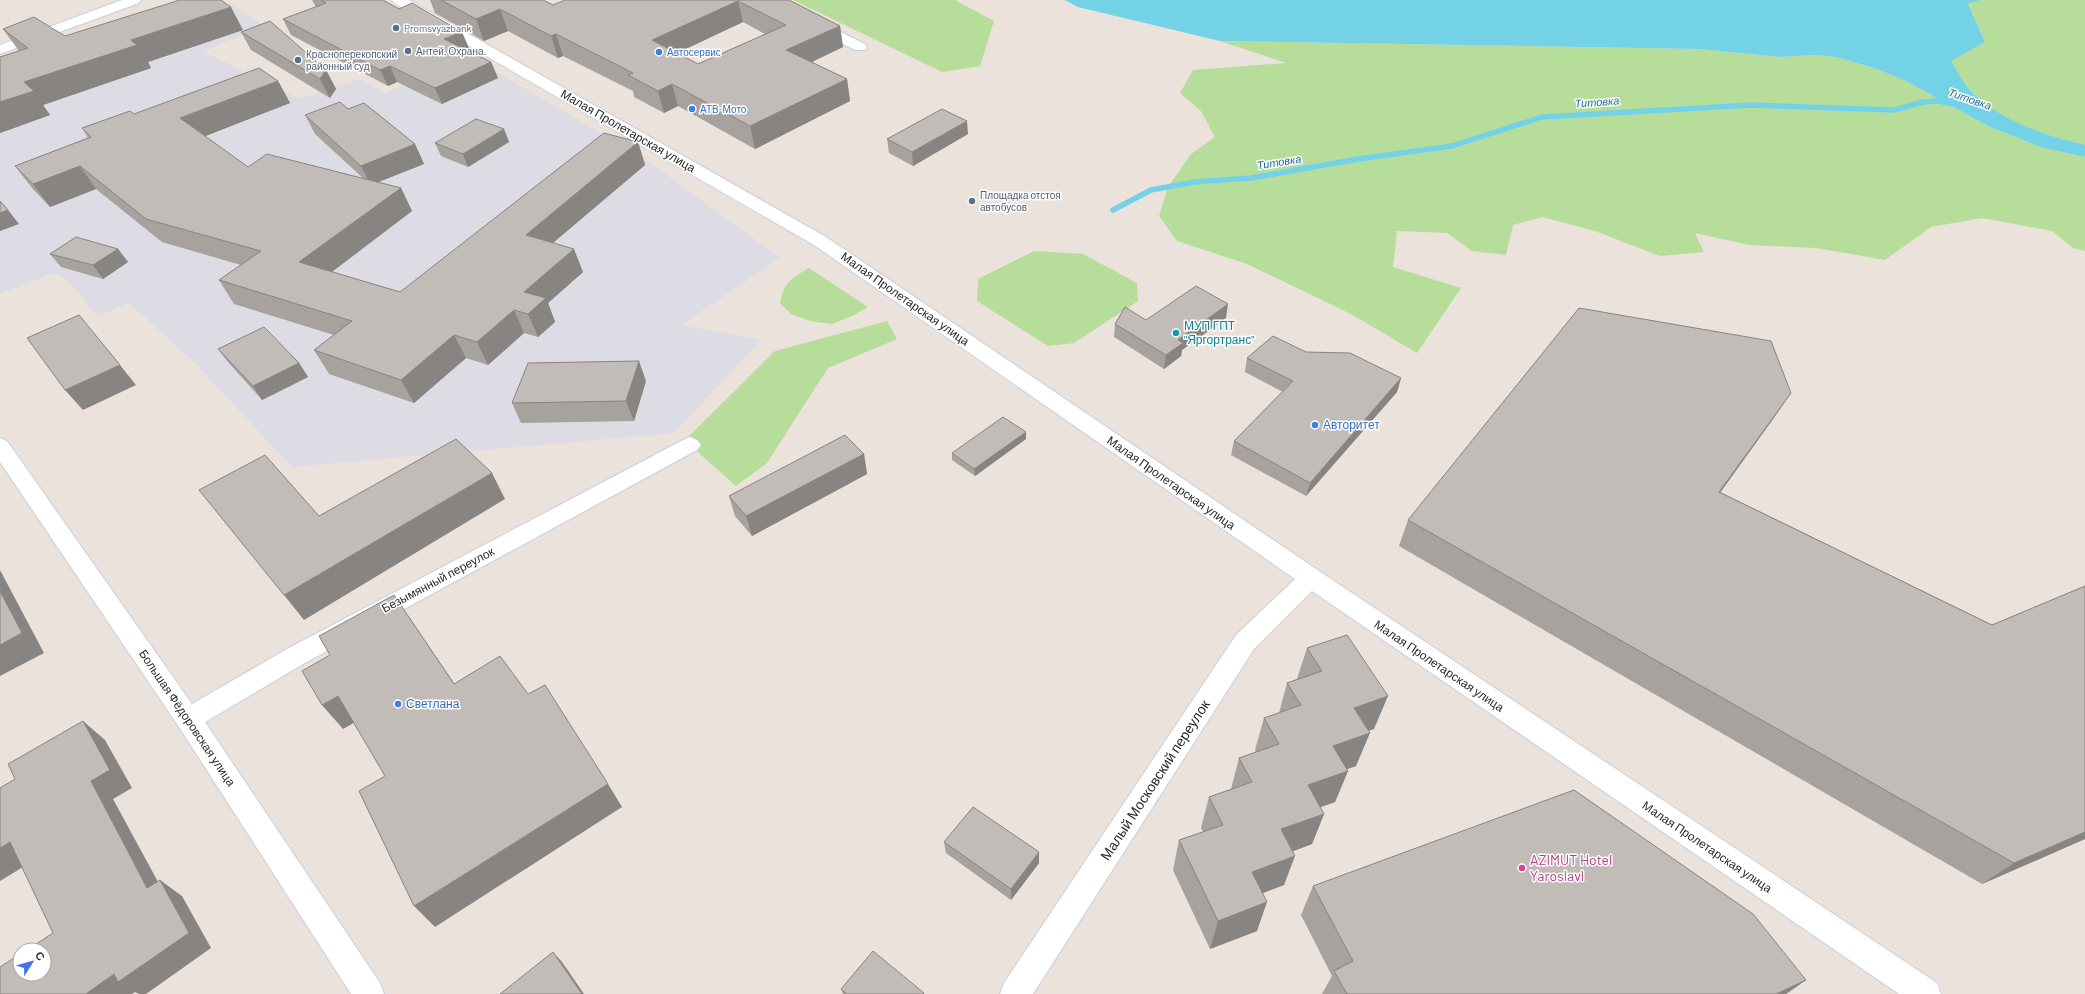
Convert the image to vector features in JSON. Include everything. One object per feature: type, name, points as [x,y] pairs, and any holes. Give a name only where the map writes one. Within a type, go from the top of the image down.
[{"type":"street","points":[[0,50],[134,0]]},
{"type":"street","name":"Малая Пролетарская улица","points":[[399,0],[820,241],[1311,578],[1926,994]]},
{"type":"street","points":[[766,0],[860,47]]},
{"type":"street","name":"Безымянный переулок","points":[[188,719],[296,656],[690,445]]},
{"type":"street","name":"Большая Фёдоровская улица","points":[[0,446],[188,719],[369,994]]},
{"type":"street","name":"Малый Московский переулок","points":[[1015,994],[1245,642],[1311,578]]},
{"type":"shaded area","points":[[231,4],[264,26],[205,50],[208,54],[300,99],[360,79],[385,93],[470,56],[649,162],[780,258],[681,325],[761,340],[674,433],[292,467],[195,363],[129,303],[98,316],[67,280],[53,273],[0,294],[0,64],[189,7]]},
{"type":"green space","points":[[793,0],[955,0],[994,21],[980,66],[942,72]]},
{"type":"green space","points":[[1982,0],[2085,0],[2085,145],[2055,137],[2012,121],[1986,104],[1974,94],[1965,83],[1950,61],[1985,42],[1968,2]]},
{"type":"green space","points":[[1220,41],[1699,49],[1781,57],[1816,55],[1836,57],[1874,68],[1906,81],[1988,126],[2040,147],[2085,157],[2085,251],[2073,248],[2052,231],[1982,218],[1931,227],[1885,260],[1816,248],[1749,245],[1695,233],[1704,252],[1660,256],[1595,231],[1542,217],[1513,225],[1506,255],[1472,251],[1447,233],[1397,231],[1393,267],[1461,288],[1417,353],[1351,314],[1247,264],[1177,241],[1159,216],[1168,187],[1191,154],[1215,137],[1201,111],[1180,93],[1193,70],[1286,63]]},
{"type":"green space","points":[[1034,251],[1083,254],[1137,283],[1138,301],[1074,343],[1048,346],[977,301],[978,279]]},
{"type":"green space","points":[[809,268],[868,307],[854,315],[832,324],[810,321],[791,314],[780,303],[784,290],[786,285],[793,278]]},
{"type":"green space","points":[[887,321],[897,339],[828,368],[767,463],[736,486],[690,445],[687,438],[775,351]]},
{"type":"water","points":[[1065,0],[1982,0],[1968,3],[1985,42],[1951,61],[1962,79],[1971,91],[1986,104],[2012,120],[2040,132],[2085,145],[2085,157],[2040,147],[1988,126],[1906,81],[1874,68],[1836,57],[1816,55],[1781,57],[1699,49],[1220,41],[1078,7]]},
{"type":"building","points":[[180,0],[221,0],[231,7],[131,40],[137,45],[24,82],[34,91],[0,102],[0,57],[28,48],[3,29],[34,17],[65,36]]},
{"type":"building","points":[[321,0],[383,0],[399,9],[412,3],[462,32],[444,39],[491,62],[435,88],[390,66],[380,70],[283,19],[326,3]]},
{"type":"building","points":[[441,0],[543,0],[553,5],[565,0],[789,0],[840,26],[786,50],[847,79],[750,126],[672,84],[658,91],[628,75],[633,73],[556,34],[551,36],[500,9],[476,19]],"holes":[[[738,1],[786,25],[698,64],[652,40]]]},
{"type":"building","points":[[270,21],[326,70],[320,79],[241,32]]},
{"type":"building","points":[[259,68],[278,81],[180,118],[248,167],[267,154],[401,188],[299,262],[400,292],[604,133],[638,142],[526,235],[574,249],[524,292],[546,298],[528,314],[514,310],[477,342],[454,335],[401,380],[314,350],[352,321],[219,280],[261,251],[146,219],[80,166],[33,184],[15,166],[91,137],[82,128],[130,111],[134,114]]},
{"type":"building","points":[[340,102],[348,109],[364,103],[415,144],[361,166],[305,115]]},
{"type":"building","points":[[942,109],[967,121],[912,152],[887,139]]},
{"type":"building","points":[[476,119],[504,129],[463,154],[435,143]]},
{"type":"building","points":[[0,201],[8,210],[0,213]]},
{"type":"building","points":[[76,237],[118,249],[93,265],[50,254]]},
{"type":"building","points":[[1196,286],[1228,304],[1178,340],[1183,343],[1166,355],[1115,324],[1125,307],[1146,320]]},
{"type":"building","points":[[1579,308],[1771,341],[1791,393],[1719,492],[1992,625],[2085,586],[2085,832],[2014,863],[1408,520]]},
{"type":"building","points":[[79,315],[120,365],[65,390],[27,338]]},
{"type":"building","points":[[264,327],[299,363],[253,386],[218,349]]},
{"type":"building","name":"Авторитет","points":[[1273,336],[1306,352],[1350,353],[1401,378],[1310,483],[1234,441],[1293,381],[1247,358]]},
{"type":"building","points":[[639,361],[626,401],[512,403],[528,363]]},
{"type":"building","points":[[1003,417],[1026,432],[974,469],[952,453]]},
{"type":"building","points":[[845,435],[864,454],[746,516],[729,496]]},
{"type":"building","points":[[456,439],[492,473],[284,595],[199,490],[265,455],[319,516]]},
{"type":"building","points":[[0,591],[22,633],[0,645]]},
{"type":"building","points":[[394,595],[454,684],[500,656],[528,694],[545,685],[608,784],[414,906],[359,791],[385,776],[338,696],[322,705],[302,671],[330,655],[319,636]]},
{"type":"building","points":[[1347,635],[1388,696],[1354,708],[1370,733],[1333,746],[1348,771],[1308,785],[1324,814],[1281,829],[1295,856],[1252,872],[1267,902],[1218,921],[1179,840],[1223,825],[1209,797],[1252,782],[1239,758],[1279,744],[1264,718],[1301,705],[1287,683],[1322,671],[1307,648]]},
{"type":"building","points":[[83,721],[110,770],[91,781],[147,888],[160,880],[189,933],[118,982],[114,974],[86,994],[0,994],[0,967],[12,959],[12,982],[52,982],[52,942],[39,942],[53,933],[10,842],[0,848],[0,788],[15,779],[8,764]]},
{"type":"building","name":"AZIMUT Hotel Yaroslavl","points":[[1574,790],[1753,914],[1806,980],[1776,994],[1347,994],[1334,971],[1353,961],[1313,886]]},
{"type":"building","points":[[973,807],[1039,852],[1011,889],[944,842]]},
{"type":"building","points":[[873,951],[924,993],[847,994],[841,989]]},
{"type":"building","points":[[553,952],[582,994],[500,994]]},
{"type":"waterway","name":"Титовка","points":[[1113,210],[1151,190],[1194,182],[1251,178],[1358,159],[1452,146],[1542,117],[1752,105],[1894,110],[1923,102],[1938,101],[1953,104]]},
{"type":"place","name":"Promsvyazbank","points":[[396,28]]},
{"type":"place","name":"Антей. Охрана.","points":[[408,51]]},
{"type":"place","name":"Автосервис","points":[[659,52]]},
{"type":"place","name":"Красноперекопский районный суд","points":[[298,60]]},
{"type":"place","name":"АТВ-Мото","points":[[692,109]]},
{"type":"place","name":"Площадка отстоя автобусов","points":[[972,201]]},
{"type":"place","name":"МУП ГПТ \"Яргортранс\"","points":[[1176,333]]},
{"type":"place","name":"Авторитет","points":[[1315,425]]},
{"type":"place","name":"Светлана","points":[[398,704]]},
{"type":"place","name":"AZIMUT Hotel Yaroslavl","points":[[1522,868]]}]
